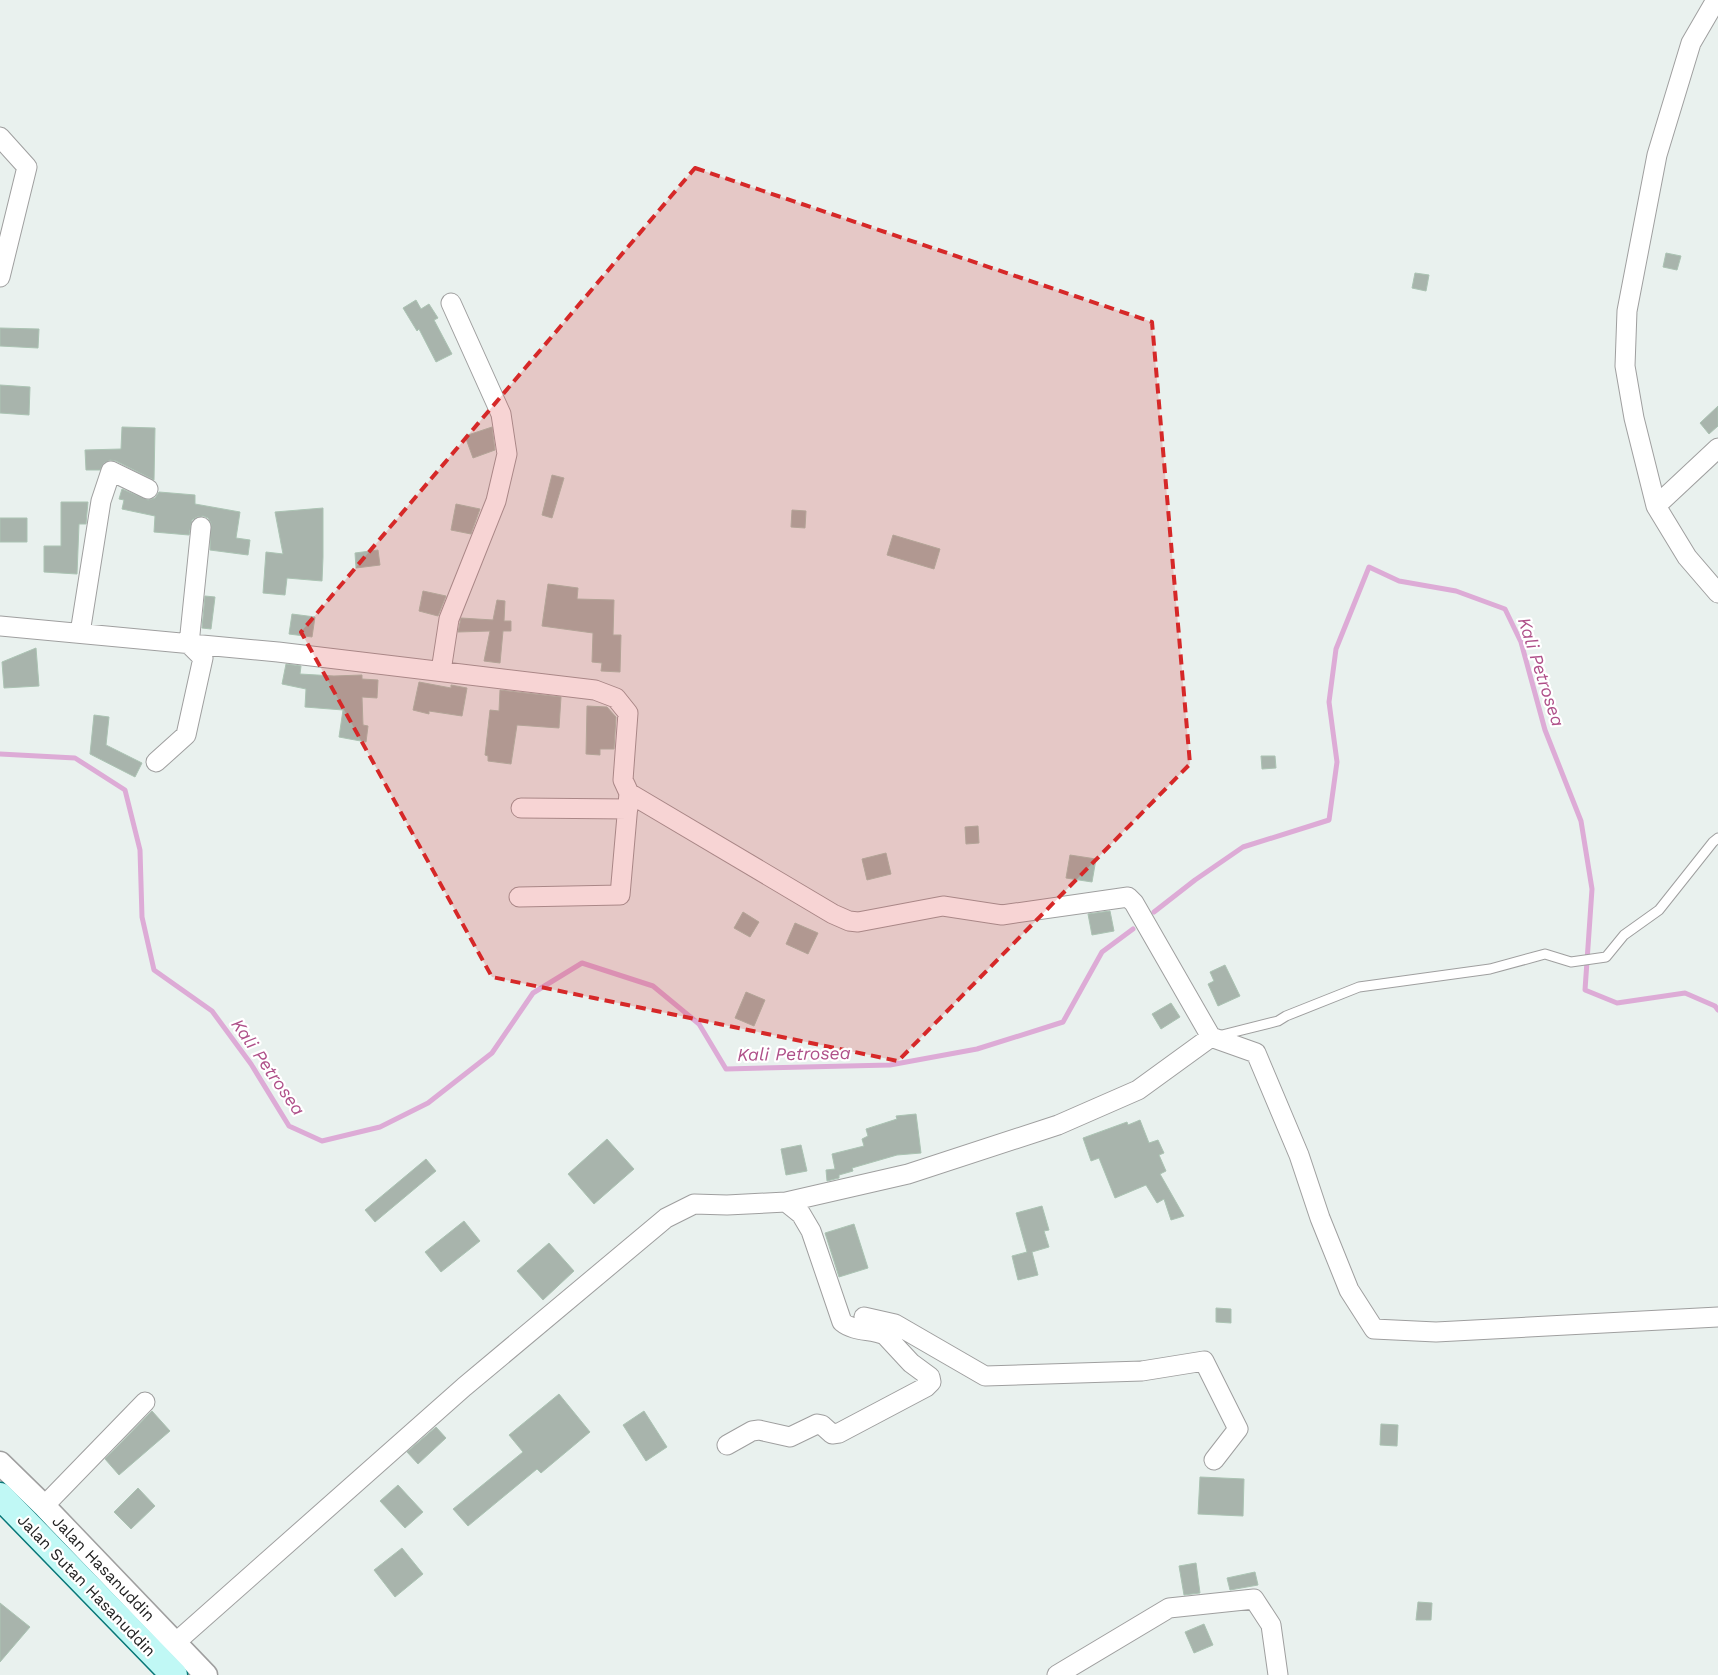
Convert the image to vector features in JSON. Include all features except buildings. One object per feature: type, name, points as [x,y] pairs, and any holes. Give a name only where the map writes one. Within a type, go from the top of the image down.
[{"type":"main road","name":"Jalan Sutan Hasanuddin","points":[[0,1496],[174,1675]]},
{"type":"street","points":[[1716,0],[1691,43],[1657,155],[1627,311],[1625,366],[1634,418],[1656,506],[1686,557],[1718,593]]},
{"type":"street","points":[[0,137],[27,166],[0,277]]},
{"type":"street","points":[[441,671],[449,620],[496,500],[507,454],[501,414],[451,303]]},
{"type":"street","points":[[1656,506],[1718,448]]},
{"type":"street","points":[[80,633],[101,501],[111,471],[148,489]]},
{"type":"street","points":[[189,644],[201,527]]},
{"type":"street","points":[[0,626],[278,652],[441,671],[594,690],[616,698],[628,713],[622,780],[629,801],[620,895],[519,897]]},
{"type":"street","points":[[156,762],[186,735],[203,658],[189,644]]},
{"type":"street","points":[[521,808],[629,801],[849,922],[858,922],[943,906],[1002,915],[1128,897],[1134,903],[1211,1037],[1256,1054],[1299,1156],[1320,1218],[1349,1290],[1374,1328],[1436,1332],[1718,1317]]},
{"type":"street","points":[[175,1643],[464,1386],[666,1218],[694,1204],[727,1205],[786,1202],[908,1174],[1058,1125],[1138,1090],[1211,1037]]},
{"type":"street","points":[[727,1445],[752,1431],[759,1430],[790,1437],[817,1424],[822,1425],[832,1434],[839,1433],[926,1387],[931,1382],[930,1377],[911,1363],[885,1335],[879,1332],[848,1327],[842,1322],[811,1231],[801,1214],[786,1202]]},
{"type":"street","points":[[838,1312],[895,1324],[985,1376],[1142,1371],[1204,1362],[1238,1429],[1214,1460]]},
{"type":"street","points":[[44,1506],[145,1402]]},
{"type":"street","name":"Jalan Hasanuddin","points":[[0,1463],[44,1506],[206,1675]]},
{"type":"street","points":[[1057,1675],[1170,1608],[1254,1599],[1271,1625],[1278,1675]]},
{"type":"lane","points":[[1211,1037],[1278,1021],[1359,987],[1490,969],[1545,954],[1571,962],[1606,957],[1624,935],[1659,910],[1712,842],[1718,838]]},
{"type":"highlighted area","points":[[695,168],[1152,322],[1190,764],[898,1061],[492,977],[301,632]]},
{"type":"waterway","name":"Kali Petrosea","points":[[1154,912],[1195,880],[1243,847],[1329,820],[1337,762],[1329,702],[1336,649],[1369,567],[1399,581],[1456,591],[1505,609],[1521,642],[1545,730],[1581,821],[1592,889],[1585,990],[1617,1003],[1685,993],[1715,1006],[1718,1010]]},
{"type":"waterway","name":"Kali Petrosea","points":[[0,754],[75,758],[125,790],[140,850],[142,917],[154,970],[212,1011],[251,1064],[289,1126],[322,1141],[380,1127],[428,1103],[492,1053],[533,993],[582,963],[653,986],[699,1024],[726,1069],[890,1065],[977,1049],[1063,1022],[1102,952],[1133,929]]}]
